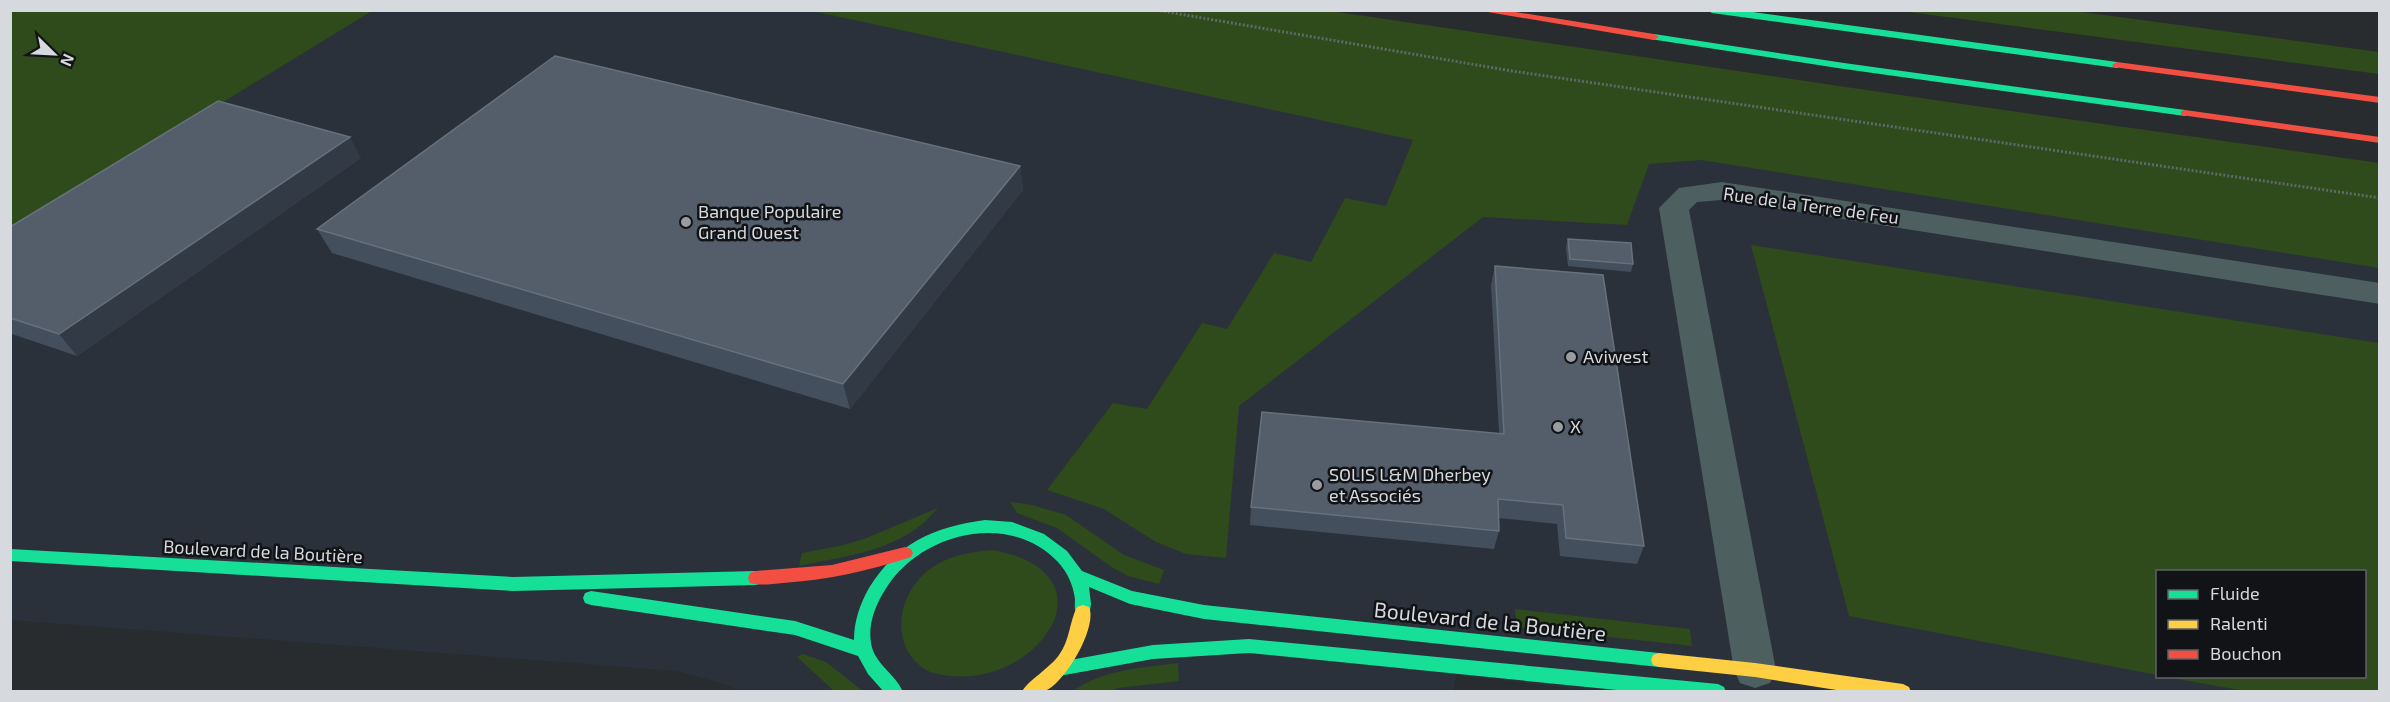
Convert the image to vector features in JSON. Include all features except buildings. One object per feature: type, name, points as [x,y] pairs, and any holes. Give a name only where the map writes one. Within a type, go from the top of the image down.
[{"type":"main road","points":[[1481,10],[1844,66],[2379,140]]},
{"type":"main road","points":[[1712,10],[2379,100]]},
{"type":"main road","points":[[895,692],[877,674],[865,651],[862,625],[869,598],[883,574],[905,553],[930,538],[952,530],[989,526],[1008,528],[1043,539],[1064,555],[1078,576],[1085,606],[1079,639],[1059,669],[1030,692]]},
{"type":"main road","name":"Boulevard de la Boutière","points":[[10,555],[513,584],[789,577],[868,565],[905,553]]},
{"type":"main road","name":"Boulevard de la Boutière","points":[[1078,576],[1104,590],[1167,607],[1222,615],[1755,670],[1903,692]]},
{"type":"main road","name":"Boulevard de la Boutière","points":[[513,584],[645,607],[795,628],[865,651]]},
{"type":"main road","points":[[1059,669],[1106,657],[1183,647],[1249,646],[1718,692]]},
{"type":"street","name":"Rue de la Terre de Feu","points":[[1755,670],[1674,208],[1689,194],[1722,191],[2379,294]]},
{"type":"path","points":[[1156,10],[1512,71],[2379,198]]},
{"type":"shaded area","points":[[372,11],[1010,11],[2379,215],[2379,691],[1606,692],[1456,675],[1454,692],[741,692],[730,686],[677,671],[11,620],[11,232]]},
{"type":"green space","points":[[11,11],[372,11],[11,232]]},
{"type":"green space","points":[[812,11],[1331,11],[2379,163],[2379,268],[1701,160],[1649,164],[1627,225],[1483,217],[1239,406],[1226,558],[1186,554],[1156,542],[1104,509],[1047,490],[1113,403],[1147,409],[1202,323],[1227,329],[1274,253],[1311,262],[1345,198],[1386,206],[1413,140]]},
{"type":"green space","points":[[1901,11],[2075,11],[2379,52],[2379,74]]},
{"type":"green space","points":[[1751,245],[2379,343],[2379,691],[2245,691],[2172,678],[2366,678],[2366,570],[2156,570],[2156,675],[1849,616]]},
{"type":"green space","points":[[1010,502],[1032,505],[1066,515],[1124,555],[1164,570],[1159,584],[1128,576],[1113,568],[1057,528],[1017,513]]},
{"type":"green space","points":[[938,508],[909,534],[892,542],[856,554],[799,566],[802,553],[864,539]]},
{"type":"green space","points":[[993,550],[1032,564],[1053,584],[1057,607],[1048,632],[1028,653],[1000,669],[966,676],[930,672],[917,663],[908,652],[903,639],[901,625],[908,597],[915,584],[933,567],[966,554]]},
{"type":"green space","points":[[1515,609],[1690,629],[1692,646],[1517,627]]},
{"type":"green space","points":[[803,654],[826,662],[863,691],[834,691],[797,657]]},
{"type":"green space","points":[[1178,663],[1179,681],[1118,688],[1112,691],[1072,692],[1096,678],[1109,674]]},
{"type":"traffic: fast","points":[[1712,10],[2117,65]]},
{"type":"traffic: fast","points":[[1654,37],[2185,113]]},
{"type":"traffic: fast","points":[[895,692],[874,669],[865,652],[862,639],[864,618],[871,599],[886,575],[906,555],[930,540],[957,530],[985,526],[1012,529],[1038,538],[1061,555],[1076,574],[1083,596],[1083,612]]},
{"type":"traffic: fast","points":[[10,555],[513,584],[756,578]]},
{"type":"traffic: fast","points":[[1078,576],[1130,597],[1204,612],[1659,660]]},
{"type":"traffic: fast","points":[[591,598],[795,628],[865,651]]},
{"type":"traffic: fast","points":[[1059,669],[1153,652],[1249,646],[1718,692]]},
{"type":"traffic: slow","points":[[1030,692],[1050,677],[1066,658],[1077,637],[1083,612]]},
{"type":"traffic: slow","points":[[1659,660],[1755,670],[1903,692]]},
{"type":"traffic: jam","points":[[1481,10],[1654,37]]},
{"type":"traffic: jam","points":[[2117,65],[2380,100]]},
{"type":"traffic: jam","points":[[2185,113],[2380,140]]},
{"type":"traffic: jam","points":[[756,578],[832,571],[869,564],[905,553]]},
{"type":"place","name":"Banque Populaire Grand Ouest","points":[[686,222]]},
{"type":"place","name":"Aviwest","points":[[1571,357]]},
{"type":"place","name":"X","points":[[1558,427]]},
{"type":"place","name":"SOLIS L&M Dherbey et Associés","points":[[1317,485]]}]
